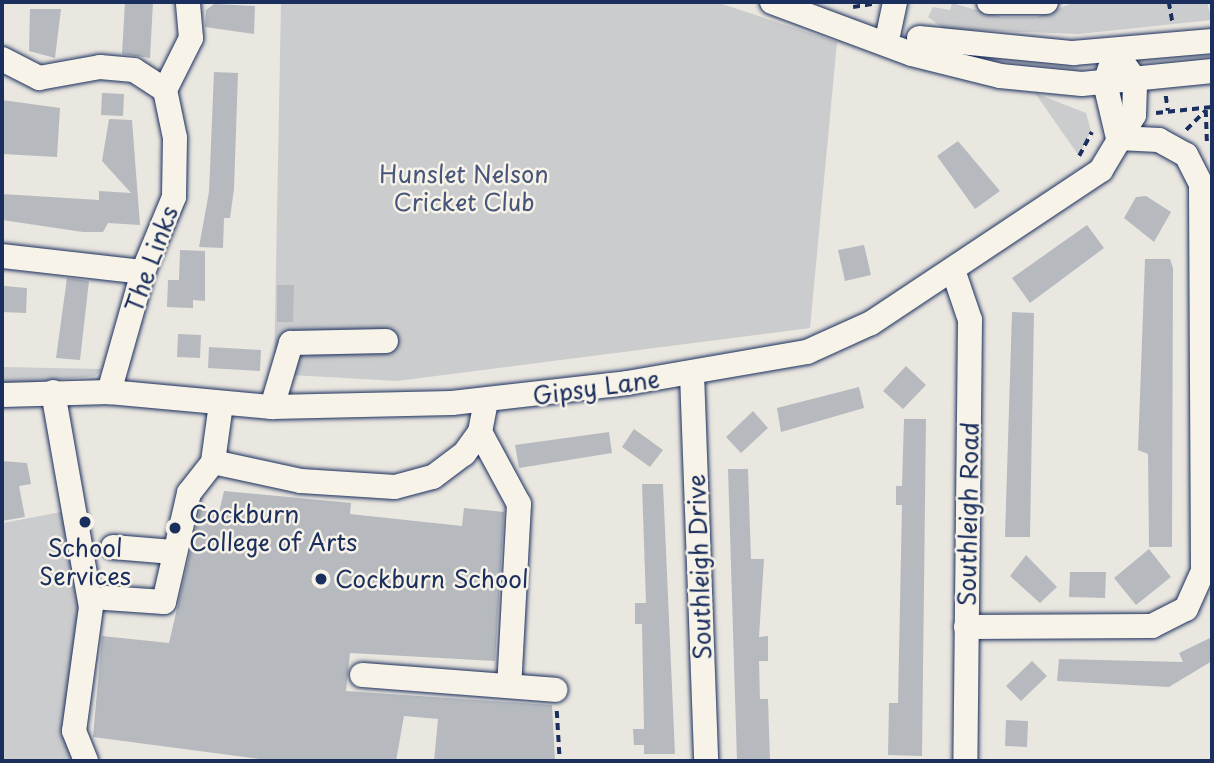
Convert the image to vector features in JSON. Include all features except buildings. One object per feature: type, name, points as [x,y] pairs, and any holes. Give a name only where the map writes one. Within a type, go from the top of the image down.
[{"type":"street","points":[[2,59],[39,78],[100,66],[134,70],[165,90],[191,38],[188,2]]},
{"type":"street","points":[[772,2],[887,40],[912,54],[1000,76],[1105,83],[1212,71]]},
{"type":"street","points":[[887,40],[895,2]]},
{"type":"street","points":[[989,2],[1046,2]]},
{"type":"street","points":[[887,40],[1116,53],[1212,41]]},
{"type":"street","points":[[1116,53],[1135,80]]},
{"type":"street","points":[[966,627],[1152,626],[1186,609],[1203,571],[1209,215],[1201,184],[1186,155],[1169,146],[1118,138],[1105,83],[1116,53]]},
{"type":"street","name":"Gipsy Lane","points":[[2,395],[109,392],[272,407],[486,401],[692,374],[807,352],[871,323],[1101,170],[1133,115],[1135,80]]},
{"type":"street","name":"The Links","points":[[109,392],[143,272],[174,197],[175,138],[165,90]]},
{"type":"street","points":[[2,256],[143,272]]},
{"type":"street","name":"Southleigh Road","points":[[953,270],[970,320],[965,761]]},
{"type":"street","points":[[272,407],[291,343],[386,341]]},
{"type":"street","name":"Southleigh Drive","points":[[692,374],[706,761]]},
{"type":"street","points":[[53,392],[91,607],[74,731],[86,761]]},
{"type":"street","points":[[213,462],[301,481],[395,487],[433,477],[464,454],[480,432],[486,401]]},
{"type":"street","points":[[106,598],[163,602],[189,493],[213,462],[221,404]]},
{"type":"street","points":[[480,432],[519,504],[509,687]]},
{"type":"street","points":[[113,547],[173,552]]},
{"type":"street","points":[[362,675],[555,690]]},
{"type":"path","points":[[1169,2],[1173,30]]},
{"type":"path","points":[[1169,146],[1212,107]]},
{"type":"path","points":[[1168,111],[1206,110]]},
{"type":"path","points":[[1088,178],[1077,159],[1094,127]]},
{"type":"path","points":[[555,690],[560,761]]},
{"type":"green space","name":"Hunslet Nelson Cricket Club","points":[[281,2],[716,2],[837,42],[810,328],[397,381],[274,374]]},
{"type":"green space","points":[[1075,2],[1207,2],[1212,20],[1079,34],[944,29],[928,17],[933,7],[950,10],[952,3],[1001,17],[1037,17]]},
{"type":"green space","points":[[1035,93],[1086,113],[1091,131],[1079,156]]},
{"type":"green space","points":[[2,367],[103,369],[95,376],[2,385]]},
{"type":"green space","points":[[82,508],[78,761],[2,761],[3,523]]},
{"type":"place","name":"School Services","points":[[85,522]]},
{"type":"place","name":"Cockburn College of Arts","points":[[175,528]]},
{"type":"place","name":"Cockburn School","points":[[321,579]]}]
